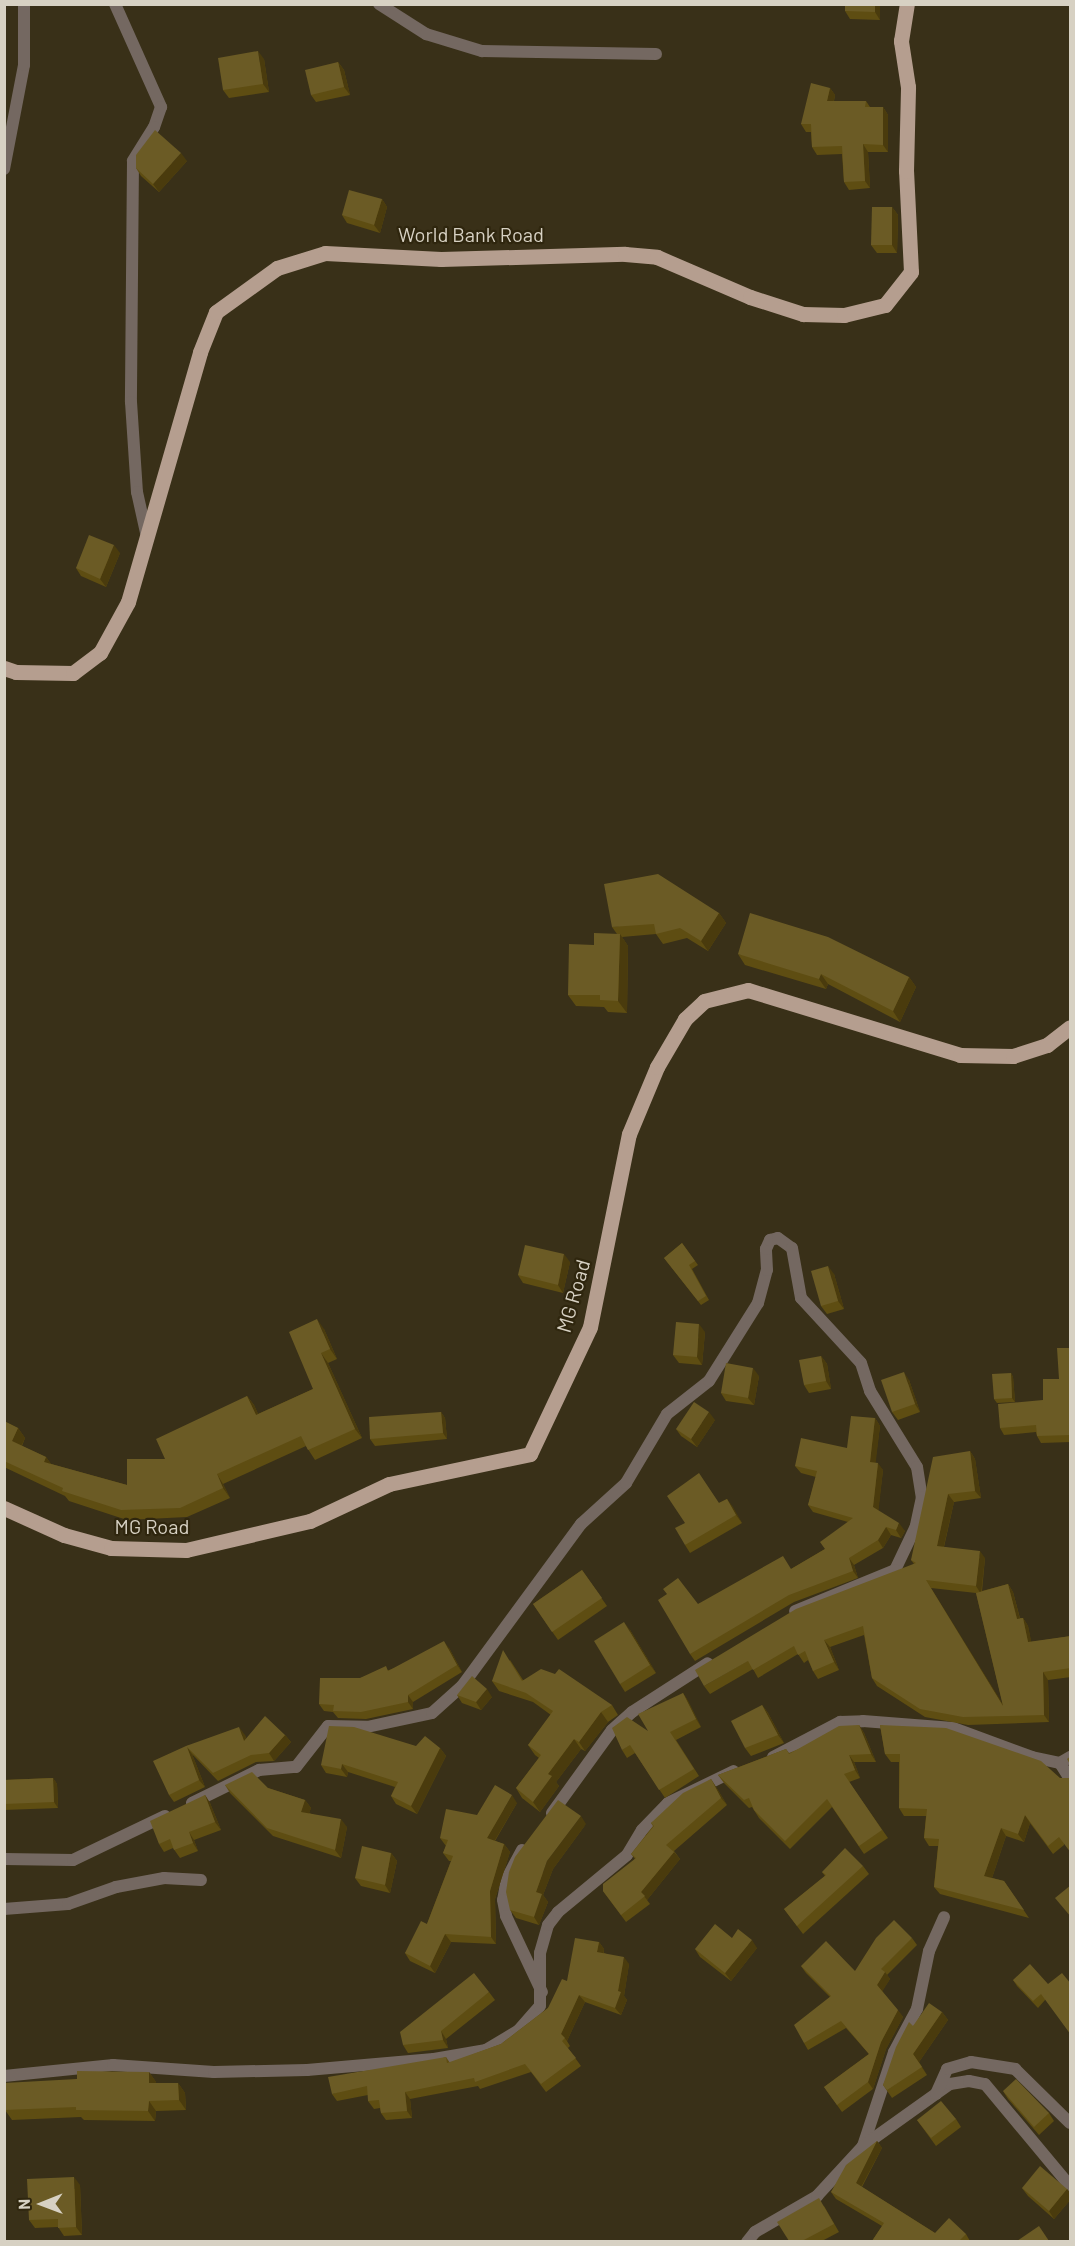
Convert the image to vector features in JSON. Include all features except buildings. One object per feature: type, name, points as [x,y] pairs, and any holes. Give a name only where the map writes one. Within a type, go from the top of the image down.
[{"type":"main road","name":"World Bank Road","points":[[4,668],[16,672],[73,673],[100,653],[128,602],[200,352],[216,312],[277,268],[316,256],[360,252],[441,259],[625,254],[657,257],[750,297],[803,314],[844,315],[885,305],[911,272],[906,171],[908,87],[901,41],[907,4]]},
{"type":"main road","name":"MG Road","points":[[4,1508],[64,1535],[111,1548],[186,1550],[310,1521],[389,1484],[530,1454],[590,1327],[629,1134],[657,1067],[686,1019],[704,1001],[748,990],[960,1055],[1013,1056],[1047,1045],[1071,1027]]},
{"type":"street","points":[[4,169],[24,65],[24,4]]},
{"type":"street","points":[[115,4],[161,99],[157,121],[133,161],[131,402],[137,492],[147,538]]},
{"type":"street","points":[[379,4],[426,34],[482,51],[656,54]]},
{"type":"street","points":[[4,1859],[73,1860],[259,1770],[296,1767],[328,1726],[367,1727],[432,1713],[462,1686],[581,1524],[626,1484],[667,1414],[709,1381],[758,1303],[767,1270],[766,1249],[770,1240],[778,1238],[792,1248],[801,1298],[861,1363],[870,1391],[917,1467],[922,1497],[916,1526],[895,1570],[779,1620]]},
{"type":"street","points":[[542,1992],[506,1916],[503,1900],[513,1861],[538,1831],[612,1730],[632,1712],[724,1653]]},
{"type":"street","points":[[763,1761],[840,1722],[862,1721],[953,1728],[993,1745],[1065,1760],[1071,1779]]},
{"type":"street","points":[[4,2076],[113,2065],[214,2072],[307,2070],[460,2055],[486,2050],[518,2031],[540,2006],[543,1937],[558,1912],[627,1855],[642,1830],[668,1803],[721,1774],[743,1768]]},
{"type":"street","points":[[4,1918],[11,1909],[68,1904],[116,1887],[164,1878],[201,1880]]},
{"type":"street","points":[[863,2146],[894,2052],[917,2009],[929,1951],[944,1917]]},
{"type":"street","points":[[936,2094],[947,2069],[971,2062],[993,2064],[1015,2069],[1071,2123]]},
{"type":"street","points":[[747,2241],[755,2232],[816,2196],[863,2146],[950,2084],[985,2084],[1071,2186]]}]
